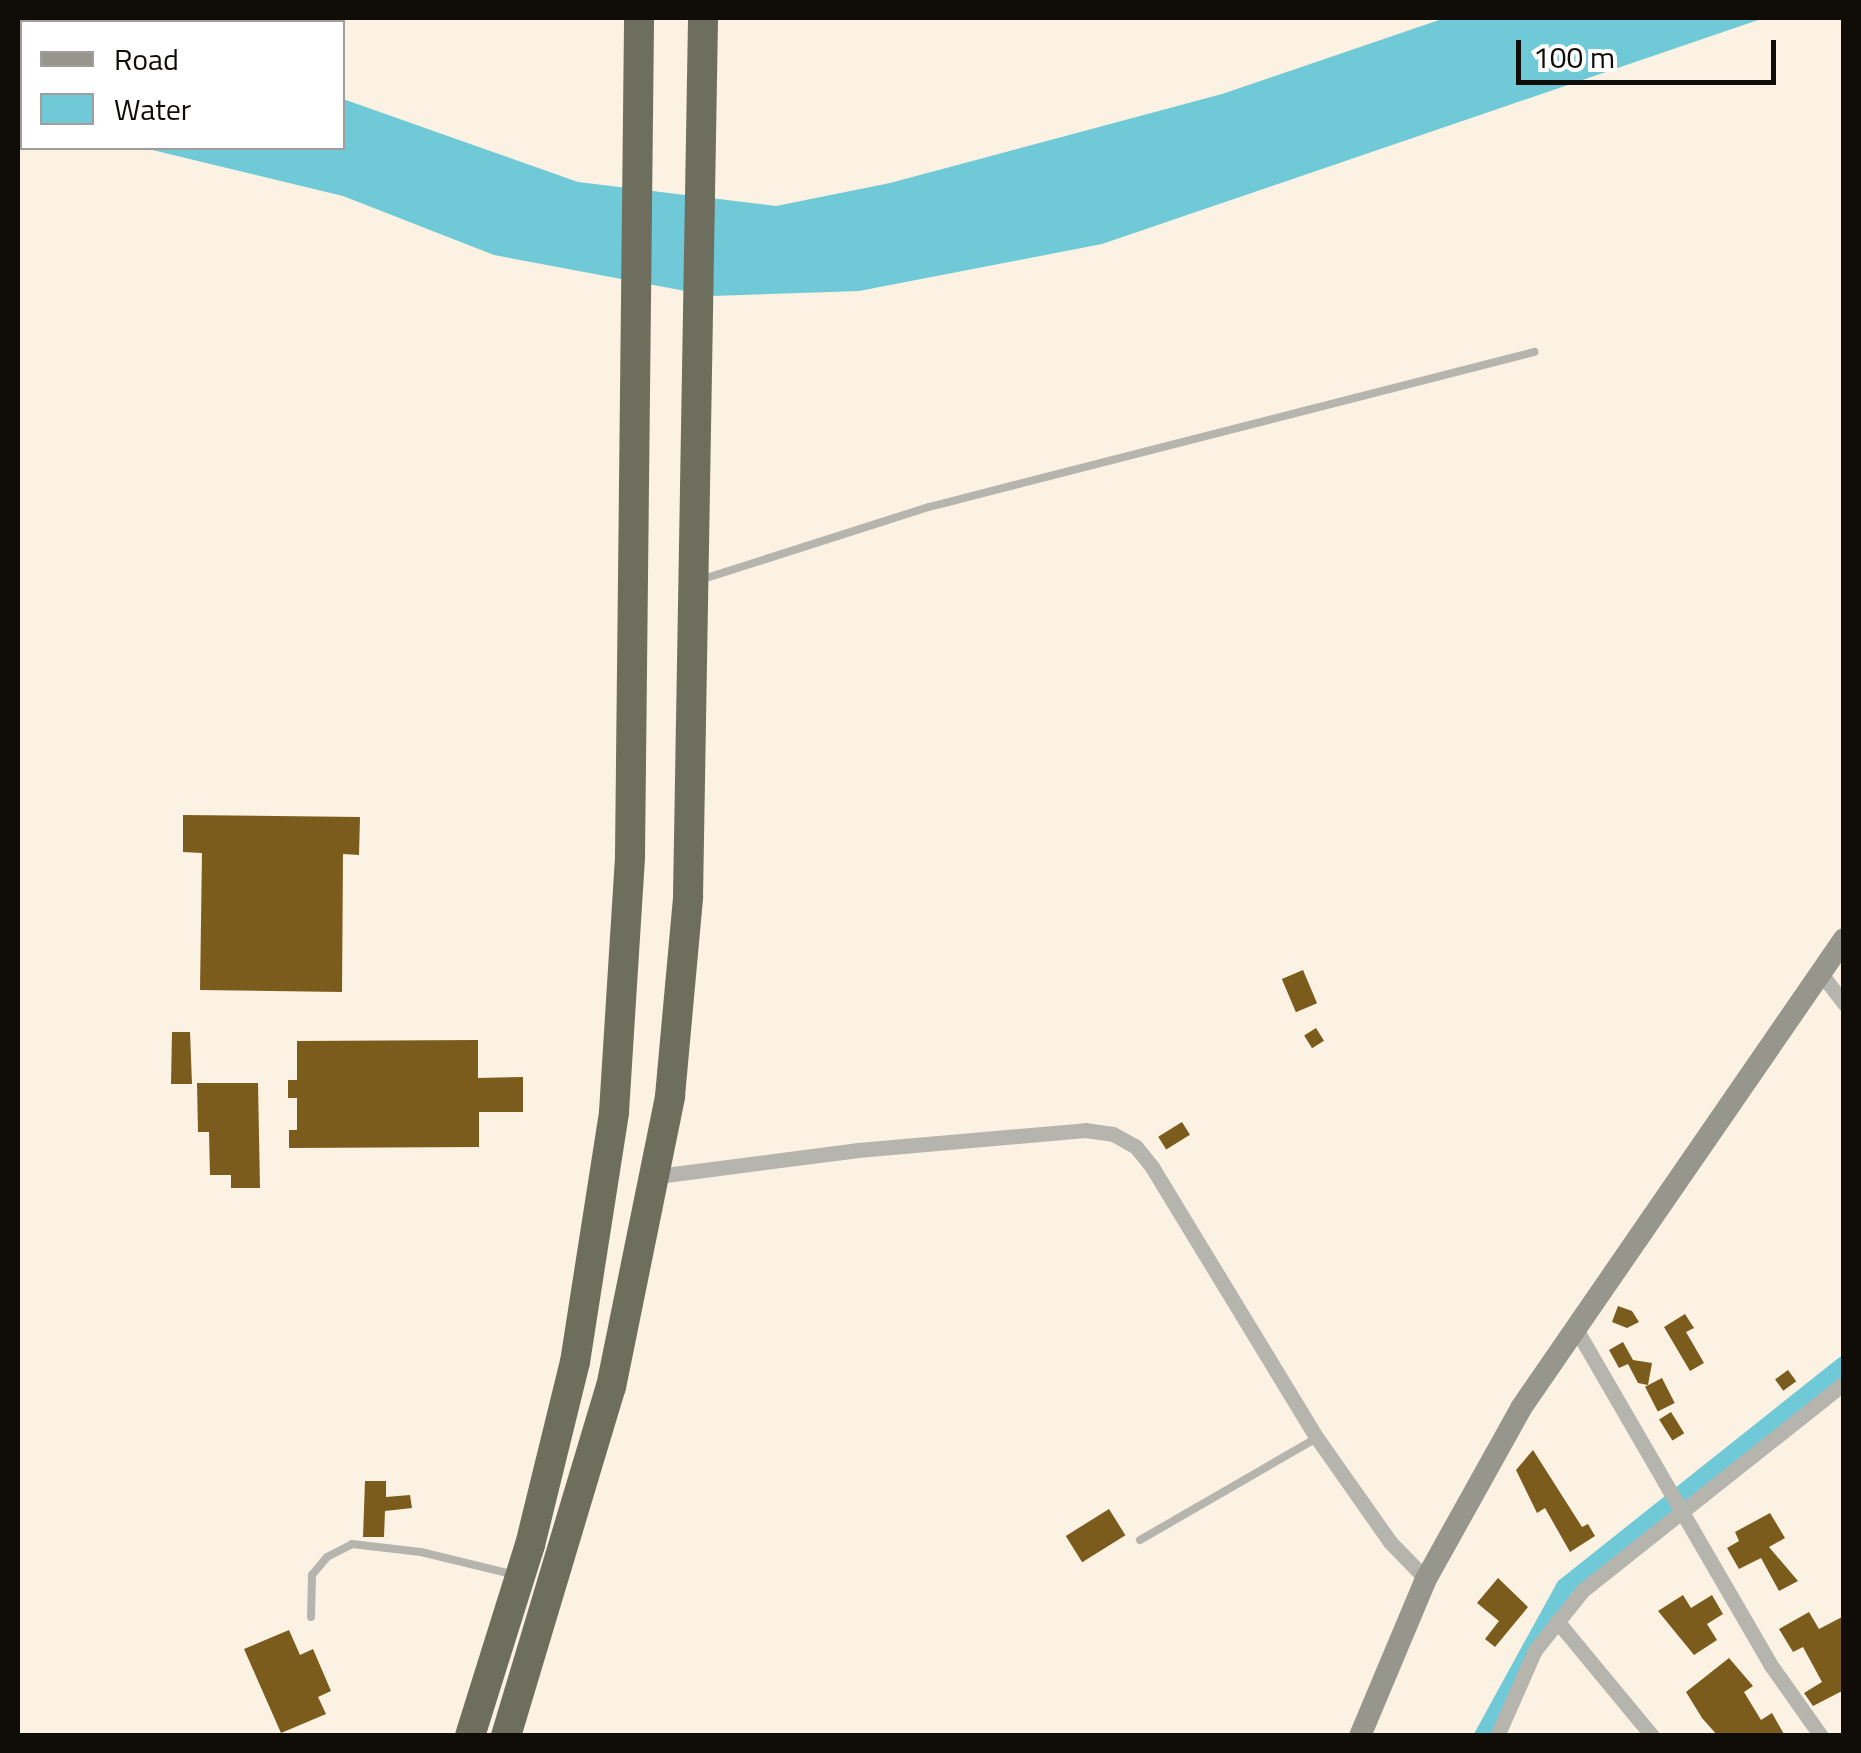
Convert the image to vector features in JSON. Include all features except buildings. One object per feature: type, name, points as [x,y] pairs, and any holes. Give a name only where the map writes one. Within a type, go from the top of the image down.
[{"type":"highway","points":[[470,1736],[520,1576],[587,1299],[619,1057],[630,854],[639,18]]},
{"type":"highway","points":[[506,1736],[595,1448],[658,1176],[688,898],[703,18]]},
{"type":"street","points":[[1360,1736],[1426,1579],[1521,1408],[1844,939]]},
{"type":"street","points":[[1822,975],[1844,1003]]},
{"type":"street","points":[[658,1176],[877,1148],[1085,1130],[1113,1134],[1152,1167],[1317,1438],[1390,1542],[1426,1579]]},
{"type":"street","points":[[1576,1329],[1682,1516],[1821,1736]]},
{"type":"street","points":[[1497,1736],[1535,1650],[1557,1620],[1619,1559],[1682,1516],[1844,1384]]},
{"type":"street","points":[[1557,1620],[1652,1736]]},
{"type":"lane","points":[[696,581],[930,507],[1534,352]]},
{"type":"lane","points":[[1140,1540],[1317,1438]]},
{"type":"lane","points":[[311,1617],[312,1574],[327,1556],[352,1544],[421,1552],[520,1576]]},
{"type":"water","points":[[1445,18],[1764,18],[1102,244],[859,291],[712,296],[494,255],[343,196],[152,150],[345,150],[345,100],[578,182],[776,206],[890,183],[1222,94]]},
{"type":"waterway","points":[[1483,1736],[1565,1587],[1844,1365]]}]
